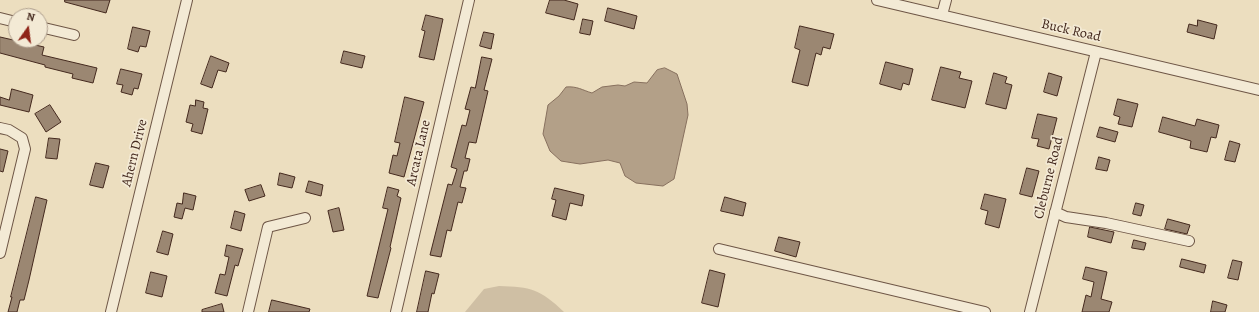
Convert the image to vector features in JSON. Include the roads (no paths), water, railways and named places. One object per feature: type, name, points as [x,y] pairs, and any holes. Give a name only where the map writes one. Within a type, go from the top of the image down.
[{"type":"street","name":"Ahern Drive","points":[[111,312],[187,0]]},
{"type":"street","name":"Arcata Lane","points":[[396,312],[469,0]]},
{"type":"street","name":"Buck Road","points":[[876,0],[1259,90]]},
{"type":"street","points":[[942,15],[946,0]]},
{"type":"street","points":[[48,29],[74,35]]},
{"type":"street","name":"Cleburne Road","points":[[1030,312],[1096,52]]},
{"type":"street","points":[[0,128],[9,130],[22,138],[25,149],[1,246]]},
{"type":"street","points":[[1055,212],[1066,217],[1106,223],[1189,241]]},
{"type":"street","points":[[248,312],[268,226],[305,218]]},
{"type":"street","points":[[719,249],[985,312]]}]
